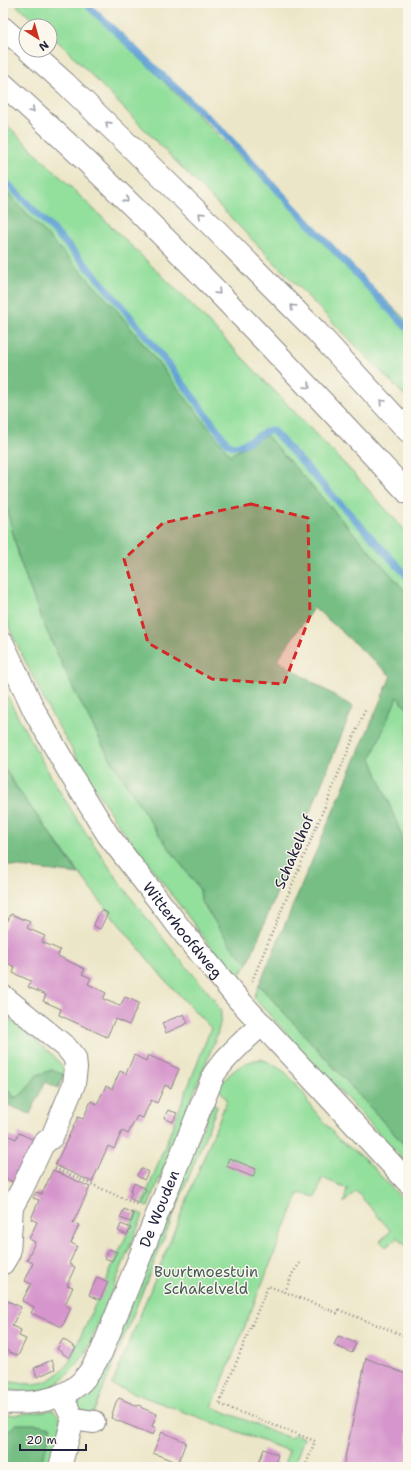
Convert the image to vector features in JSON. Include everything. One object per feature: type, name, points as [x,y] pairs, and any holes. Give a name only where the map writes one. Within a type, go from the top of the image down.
[{"type":"main road","points":[[3,28],[18,41]]},
{"type":"main road","points":[[37,58],[65,83],[223,237],[317,332],[408,431]]},
{"type":"main road","points":[[3,84],[185,258],[408,493]]},
{"type":"main road","name":"Witterhoofdweg","points":[[3,644],[35,712],[108,835],[186,936],[238,999],[408,1182]]},
{"type":"main road","points":[[3,996],[66,1047],[75,1058],[76,1068],[74,1084],[52,1137],[43,1144],[22,1189],[8,1205],[9,1253],[3,1263]]},
{"type":"main road","name":"De Wouden","points":[[3,1402],[31,1403],[46,1400],[61,1395],[74,1388],[88,1375],[101,1353],[156,1214],[214,1074],[233,1051],[262,1024]]},
{"type":"main road","points":[[60,1467],[73,1419],[61,1395]]},
{"type":"main road","points":[[73,1419],[94,1422]]},
{"type":"path","name":"Schakelhof","points":[[238,999],[249,988],[365,710]]},
{"type":"path","points":[[36,1159],[156,1214]]},
{"type":"path","points":[[285,1292],[292,1274],[300,1263]]},
{"type":"path","points":[[305,1467],[314,1441],[219,1404],[268,1286],[337,1313],[339,1310],[408,1337]]},
{"type":"highlighted area","points":[[251,504],[308,518],[310,616],[284,684],[212,679],[148,643],[124,559],[163,523]]},
{"type":"green space","points":[[14,3],[84,3],[408,322],[408,399],[58,42],[58,18],[31,18]]},
{"type":"green space","points":[[3,121],[190,303],[355,475],[408,534],[408,594],[266,435],[230,455],[116,309],[3,188]]},
{"type":"green space","points":[[3,188],[116,309],[230,455],[266,435],[408,594],[408,709],[397,697],[371,758],[408,852],[408,1149],[259,985],[391,676],[314,607],[277,660],[353,707],[248,963],[232,947],[201,901],[200,890],[155,829],[107,753],[74,690],[41,618],[20,561],[3,494]]},
{"type":"green space","points":[[3,494],[20,561],[41,618],[74,690],[107,753],[155,829],[200,890],[201,901],[232,947],[248,963],[243,971],[236,974],[227,968],[115,820],[49,710],[12,634],[3,611]]},
{"type":"green space","points":[[3,688],[49,773],[87,835],[131,897],[220,1009],[221,1019],[217,1035],[148,1207],[142,1205],[211,1028],[165,980],[100,901],[19,791],[3,766]]},
{"type":"green space","points":[[397,697],[408,709],[408,852],[371,758]]},
{"type":"green space","points":[[3,766],[19,791],[79,874],[3,865]]},
{"type":"green space","points":[[259,985],[408,1149],[408,1165],[254,998]]},
{"type":"green space","points":[[3,1013],[54,1056],[62,1067],[64,1075],[52,1070],[37,1075],[26,1090],[18,1097],[13,1097],[3,1082]]},
{"type":"green space","name":"Buurtmoestuin Schakelveld","points":[[261,1059],[271,1063],[285,1072],[305,1095],[308,1103],[339,1140],[363,1157],[408,1205],[408,1248],[398,1237],[386,1247],[380,1241],[391,1231],[356,1191],[344,1203],[347,1188],[322,1178],[316,1197],[299,1193],[212,1407],[290,1438],[295,1434],[304,1438],[293,1467],[283,1467],[289,1451],[112,1385],[227,1100],[218,1087],[237,1068],[248,1062]]},
{"type":"green space","points":[[52,1070],[64,1075],[58,1088],[45,1082],[30,1114],[3,1103],[3,1082],[13,1097],[18,1097],[26,1090],[37,1075]]},
{"type":"green space","points":[[213,1102],[217,1107],[93,1414],[78,1409],[77,1403],[101,1378]]},
{"type":"green space","points":[[137,1212],[143,1215],[86,1353],[62,1380],[46,1390],[28,1393],[3,1389],[3,1381],[32,1384],[47,1381],[61,1371],[69,1362]]},
{"type":"green space","points":[[53,1410],[60,1417],[61,1427],[49,1467],[3,1467],[3,1414],[13,1415]]},
{"type":"green space","points":[[16,1424],[37,1424],[52,1427],[40,1467],[3,1467],[3,1440],[6,1433]]},
{"type":"building","points":[[101,910],[108,913],[100,929],[93,926]]},
{"type":"building","points":[[11,914],[30,922],[27,928],[45,936],[42,942],[60,950],[58,956],[85,969],[82,974],[91,978],[88,984],[106,993],[103,999],[120,1006],[125,997],[139,1003],[129,1025],[115,1019],[107,1037],[59,1015],[61,1009],[43,1001],[46,995],[28,987],[31,981],[13,973],[15,967],[3,961],[3,931]]},
{"type":"building","points":[[184,1014],[188,1023],[166,1033],[162,1023]]},
{"type":"building","points":[[134,1055],[146,1061],[148,1055],[179,1069],[171,1088],[165,1085],[157,1103],[151,1100],[143,1118],[137,1116],[128,1134],[122,1131],[114,1149],[108,1146],[92,1182],[55,1165],[78,1117],[83,1119],[91,1101],[97,1104],[106,1086],[112,1089],[120,1071],[126,1074]]},
{"type":"building","points":[[168,1110],[177,1113],[173,1122],[164,1118]]},
{"type":"building","points":[[3,1133],[16,1139],[19,1133],[38,1142],[24,1172],[18,1170],[13,1182],[3,1178]]},
{"type":"building","points":[[229,1158],[256,1169],[253,1177],[226,1166]]},
{"type":"building","points":[[141,1168],[148,1172],[144,1180],[137,1176]]},
{"type":"building","points":[[53,1170],[90,1187],[73,1223],[79,1225],[71,1243],[77,1246],[69,1264],[75,1267],[67,1285],[73,1287],[65,1305],[71,1308],[62,1327],[31,1313],[34,1307],[22,1301],[31,1284],[25,1281],[33,1263],[27,1260],[35,1242],[29,1239],[37,1222],[31,1219],[39,1200],[33,1198],[36,1192],[42,1194]]},
{"type":"building","points":[[134,1183],[146,1189],[139,1203],[129,1198],[132,1193],[130,1192]]},
{"type":"building","points":[[124,1209],[134,1214],[131,1222],[120,1218]]},
{"type":"building","points":[[121,1224],[131,1228],[127,1235],[118,1231]]},
{"type":"building","points":[[109,1249],[117,1252],[112,1261],[105,1258]]},
{"type":"building","points":[[97,1277],[108,1282],[100,1300],[89,1295]]},
{"type":"building","points":[[3,1299],[21,1307],[12,1326],[21,1330],[19,1336],[26,1339],[18,1356],[3,1349]]},
{"type":"building","points":[[338,1336],[356,1343],[352,1353],[334,1345]]},
{"type":"building","points":[[63,1339],[76,1348],[69,1358],[57,1349]]},
{"type":"building","points":[[366,1358],[408,1375],[408,1467],[343,1467]]},
{"type":"building","points":[[52,1360],[55,1369],[37,1377],[34,1368]]},
{"type":"building","points":[[119,1398],[137,1406],[140,1405],[142,1408],[157,1414],[152,1426],[156,1428],[153,1435],[111,1418],[116,1402]]},
{"type":"building","points":[[162,1432],[186,1442],[178,1463],[153,1453]]},
{"type":"building","points":[[264,1449],[278,1455],[274,1467],[257,1467]]},
{"type":"waterway","points":[[85,3],[223,132],[408,329]]},
{"type":"waterway","points":[[3,179],[88,267],[133,320],[227,443],[237,446],[270,430],[274,432],[408,577]]}]
